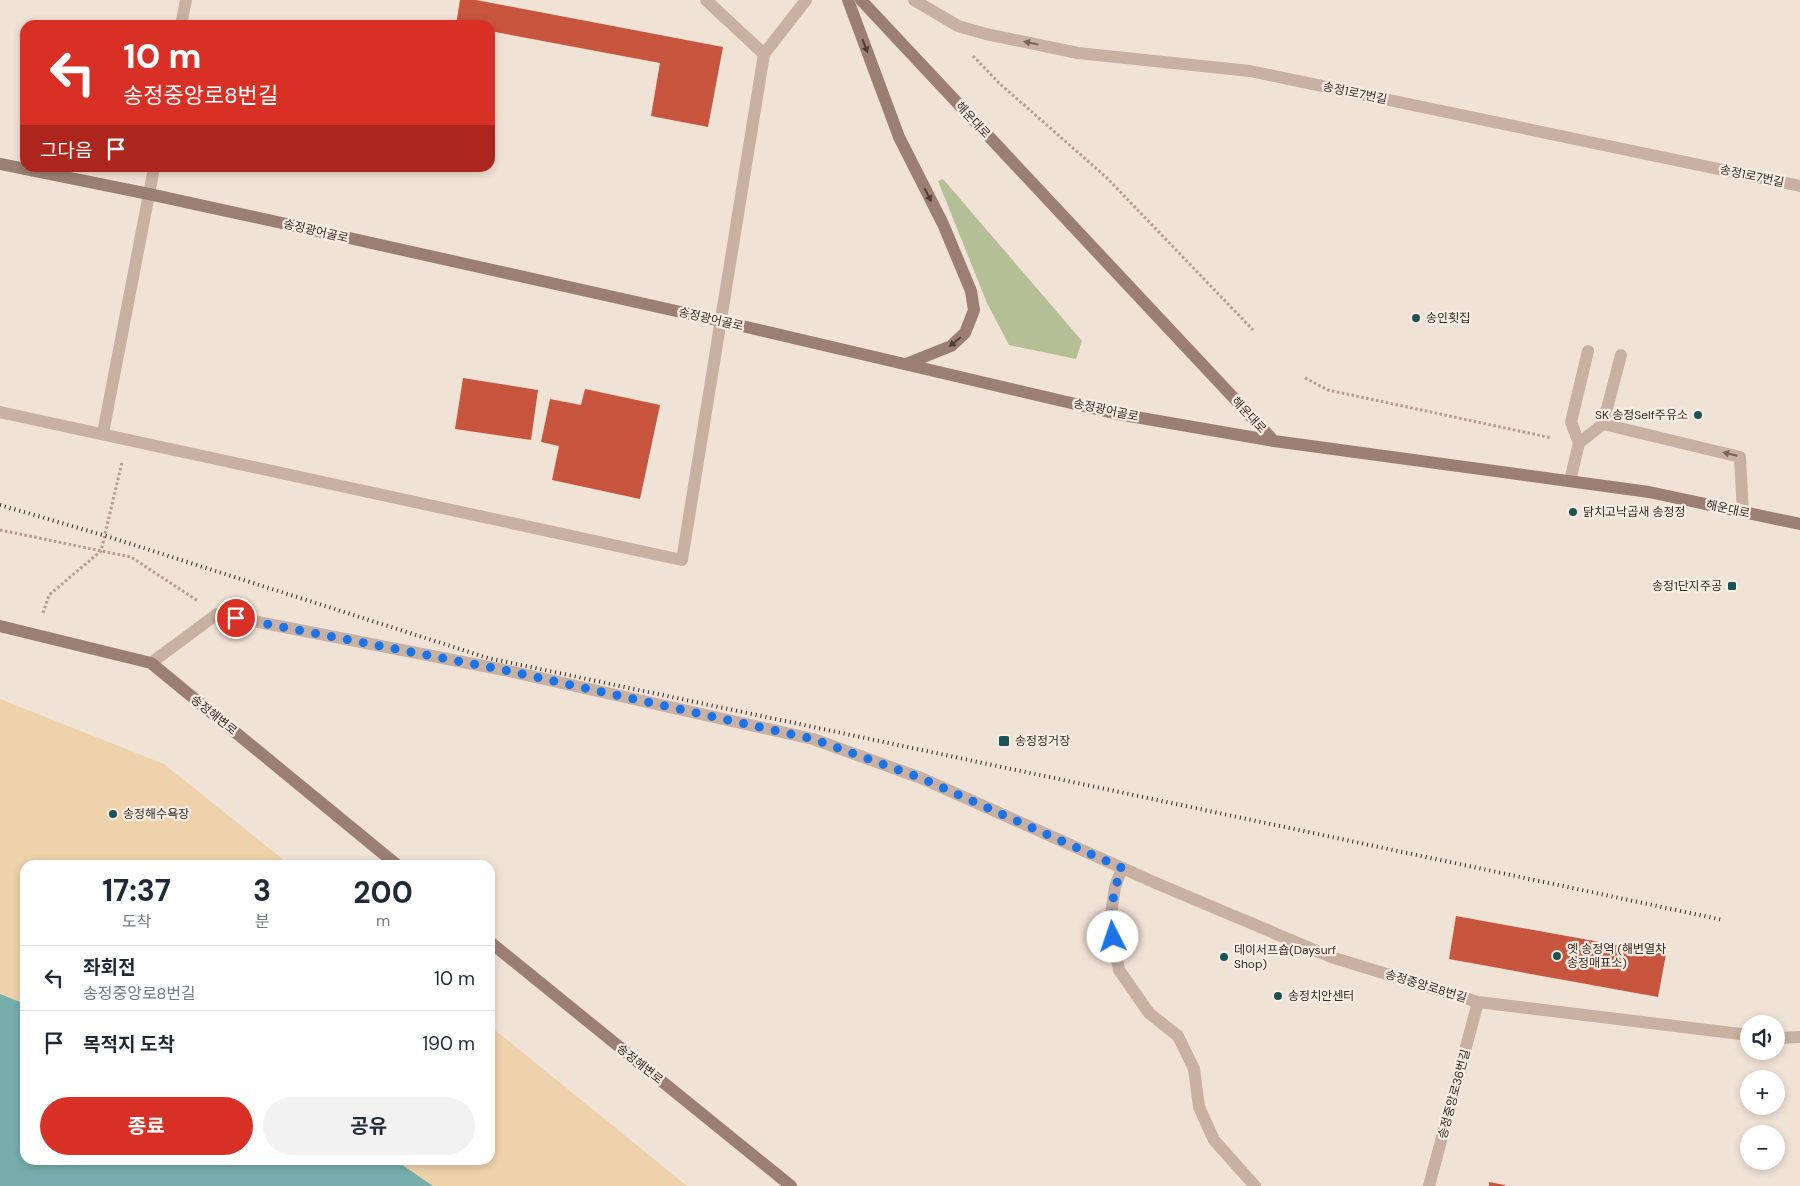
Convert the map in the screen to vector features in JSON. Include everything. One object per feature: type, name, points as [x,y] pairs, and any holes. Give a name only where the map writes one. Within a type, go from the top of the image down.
[{"type":"main road","points":[[848,0],[899,137],[943,224],[970,291],[974,310],[965,333],[951,346],[906,364]]},
{"type":"main road","name":"해운대로","points":[[861,0],[1274,441],[1649,492],[1800,524]]},
{"type":"main road","name":"송정광어골로","points":[[0,164],[20,168]]},
{"type":"main road","name":"송정광어골로","points":[[40,172],[149,194],[721,321],[1118,414],[1274,441]]},
{"type":"main road","name":"송정해변로","points":[[0,626],[151,663],[391,860]]},
{"type":"main road","name":"송정해변로","points":[[495,946],[791,1186]]},
{"type":"street","points":[[182,20],[186,0]]},
{"type":"street","points":[[706,0],[764,54]]},
{"type":"street","points":[[0,412],[682,560],[764,54],[806,0]]},
{"type":"street","name":"송정1로7번길","points":[[914,0],[958,26],[986,34],[1078,53],[1250,72],[1800,186]]},
{"type":"street","points":[[102,433],[153,172]]},
{"type":"street","points":[[1570,481],[1579,443],[1571,422],[1588,351]]},
{"type":"street","points":[[1579,443],[1603,424],[1621,355]]},
{"type":"street","points":[[1603,424],[1740,457],[1743,512]]},
{"type":"street","points":[[151,663],[217,614]]},
{"type":"street","name":"송정중앙로8번길","points":[[217,614],[504,670],[813,739],[921,778],[1122,868],[1331,957],[1478,1002],[1740,1033]]},
{"type":"street","points":[[1122,868],[1114,887],[1110,921],[1119,970],[1149,1013],[1178,1036],[1194,1069],[1199,1107],[1214,1140],[1255,1186]]},
{"type":"street","name":"송정중앙로36번길","points":[[1429,1186],[1478,1002]]},
{"type":"street","points":[[1785,1038],[1800,1037]]},
{"type":"path","points":[[969,51],[999,83],[1106,177],[1253,330]]},
{"type":"path","points":[[1305,378],[1328,390],[1533,435],[1579,443]]},
{"type":"path","points":[[35,635],[49,595],[101,551],[127,439]]},
{"type":"path","points":[[0,530],[131,557],[217,614]]},
{"type":"green space","points":[[943,179],[1082,341],[1076,359],[1009,345],[987,303],[938,181]]},
{"type":"sand","name":"송정해수욕장","points":[[0,699],[164,764],[284,860],[20,860],[20,1002],[0,994]]},
{"type":"sand","points":[[495,1030],[687,1186],[433,1186],[402,1165],[495,1165]]},
{"type":"water","points":[[0,994],[20,1002],[20,1165],[402,1165],[433,1186],[0,1186]]},
{"type":"building","points":[[460,0],[476,0],[723,47],[708,127],[651,116],[660,63],[495,32],[495,20],[457,20]]},
{"type":"building","points":[[463,378],[538,390],[531,440],[455,429]]},
{"type":"building","points":[[585,389],[660,405],[640,499],[552,480],[559,446],[541,442],[550,399],[581,405]]},
{"type":"building","name":"옛 송정역 (해변열차 송정매표소)","points":[[1456,916],[1666,954],[1658,997],[1449,959]]},
{"type":"building","points":[[1489,1182],[1505,1185],[1505,1186],[1489,1186]]},
{"type":"railway","points":[[0,505],[106,536],[488,658],[1723,920]]},
{"type":"place","name":"송인횟집","points":[[1416,318]]},
{"type":"place","name":"SK 송정Self주유소","points":[[1698,415]]},
{"type":"place","name":"닭치고낙곱새 송정정","points":[[1573,512]]},
{"type":"place","name":"송정1단지주공","points":[[1732,586]]},
{"type":"place","name":"송정정거장","points":[[1004,741]]},
{"type":"place","name":"송정해수욕장","points":[[113,814]]},
{"type":"place","name":"옛 송정역 (해변열차 송정매표소)","points":[[1557,956]]},
{"type":"place","name":"데이서프숍(Daysurf Shop)","points":[[1224,957]]},
{"type":"place","name":"송정치안센터","points":[[1278,996]]},
{"type":"route","points":[[236,618],[504,670],[813,739],[921,778],[1122,868],[1114,887],[1110,921],[1113,937]]}]
